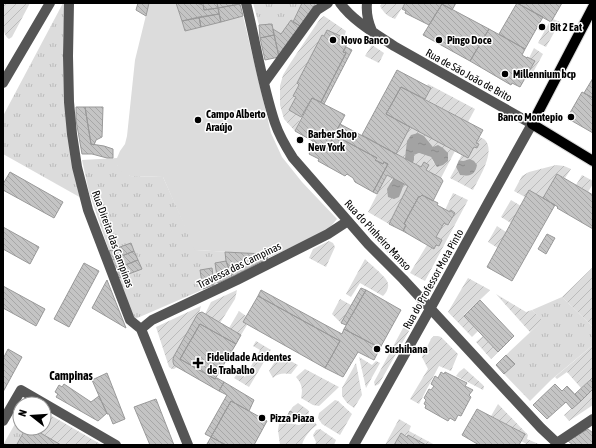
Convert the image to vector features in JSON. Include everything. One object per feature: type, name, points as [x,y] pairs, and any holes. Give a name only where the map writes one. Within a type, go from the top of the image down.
[{"type":"main road","points":[[532,124],[593,7]]},
{"type":"main road","name":"Rua de São João de Brito","points":[[532,124],[593,161]]},
{"type":"street","points":[[4,75],[50,3]]},
{"type":"street","name":"Rua Direita das Campinas","points":[[69,3],[69,102],[77,166],[88,210],[130,320],[141,329],[188,445]]},
{"type":"street","name":"Rua do Pinheiro Manso","points":[[246,3],[275,124],[293,158],[348,221],[541,428],[558,444]]},
{"type":"street","points":[[264,83],[318,10],[328,3]]},
{"type":"street","name":"Rua de São João de Brito","points":[[340,3],[346,11],[394,46],[532,124]]},
{"type":"street","points":[[367,3],[366,8],[368,22],[373,32]]},
{"type":"street","name":"Rua do Professor Mota Pinto","points":[[354,445],[532,124]]},
{"type":"street","name":"Travessa das Campinas","points":[[141,329],[152,320],[237,280],[328,234],[348,221]]},
{"type":"street","points":[[3,422],[20,390],[116,445]]},
{"type":"street","points":[[558,444],[593,420]]},
{"type":"green space","points":[[3,3],[30,3],[12,37],[9,39],[3,28]]},
{"type":"green space","points":[[63,3],[65,3],[63,43],[64,88],[83,199],[3,154],[3,116]]},
{"type":"green space","name":"Campo Alberto Araújo","points":[[149,3],[176,3],[185,31],[243,16],[271,133],[282,157],[302,182],[337,219],[327,231],[268,258],[263,254],[195,250],[163,177],[130,176],[120,171],[117,165],[117,158],[125,144],[127,136],[135,60]]},
{"type":"green space","points":[[253,3],[302,3],[293,22],[291,21],[281,34],[273,29],[272,24],[259,25]]},
{"type":"green space","points":[[382,3],[405,3],[395,19],[384,12],[380,6]]},
{"type":"green space","points":[[324,16],[346,31],[344,37],[327,30],[324,36],[322,35],[297,83],[299,85],[293,96],[296,97],[289,110],[301,117],[295,131],[284,119],[280,105],[280,86],[283,75],[291,62],[320,19]]},
{"type":"green space","points":[[553,19],[560,22],[546,47],[538,43],[550,21],[552,22]]},
{"type":"green space","points":[[372,45],[384,53],[379,63],[365,56]]},
{"type":"green space","points":[[534,48],[543,54],[530,78],[524,80],[535,61],[529,58]]},
{"type":"green space","points":[[428,84],[475,109],[468,122],[425,99],[431,88],[427,86]]},
{"type":"green space","points":[[410,127],[455,151],[441,178],[412,162],[414,160],[414,155],[419,153],[431,157],[434,163],[433,147],[424,136],[406,153],[405,158],[396,154]]},
{"type":"green space","points":[[479,137],[485,140],[489,151],[485,165],[473,190],[450,178],[456,167],[460,175],[465,176],[472,174],[466,160],[459,160],[462,154],[474,147],[477,148],[479,144],[476,143]]},
{"type":"green space","points":[[117,158],[117,165],[130,176],[163,177],[196,250],[264,254],[268,258],[232,277],[135,319],[132,318],[89,192],[82,160]]},
{"type":"green space","points":[[556,165],[571,169],[565,178],[557,174],[543,198],[525,197],[514,191],[522,176],[529,172]]},
{"type":"green space","points":[[387,175],[393,178],[390,182],[402,190],[404,184],[408,186],[389,224],[368,212]]},
{"type":"green space","points":[[582,175],[593,181],[593,184],[588,192],[576,185]]},
{"type":"green space","points":[[453,193],[468,200],[425,281],[410,273],[427,245],[439,246],[442,240],[436,237],[444,223],[449,225],[455,213],[451,210],[450,212],[445,210]]},
{"type":"green space","points":[[511,200],[521,206],[511,223],[501,217]]},
{"type":"green space","points":[[497,226],[506,232],[498,248],[488,242]]},
{"type":"green space","points":[[376,240],[394,249],[392,253],[406,260],[402,268]]},
{"type":"green space","points":[[329,241],[333,243],[335,247],[326,267],[309,258],[313,249]]},
{"type":"green space","points":[[365,259],[387,281],[388,289],[383,296],[360,283],[351,297],[346,294]]},
{"type":"green space","points":[[593,267],[593,327],[562,297]]},
{"type":"green space","points":[[468,278],[490,290],[464,315],[478,331],[472,337],[448,312]]},
{"type":"green space","points":[[237,290],[235,299],[220,323],[205,314],[211,302]]},
{"type":"green space","points":[[496,294],[526,312],[532,310],[543,321],[530,332]]},
{"type":"green space","points":[[562,297],[593,327],[593,345],[551,380],[530,401],[504,374],[514,364],[506,355],[542,321],[532,310]]},
{"type":"green space","points":[[340,299],[351,305],[341,323],[332,314]]},
{"type":"green space","points":[[201,306],[199,313],[174,356],[173,362],[177,367],[172,369],[169,367],[156,327]]},
{"type":"green space","points":[[239,311],[246,316],[243,322],[247,325],[241,335],[229,328]]},
{"type":"green space","points":[[407,327],[409,331],[379,384],[375,386],[374,382],[403,328]]},
{"type":"green space","points":[[434,336],[441,337],[458,354],[451,371],[439,366],[419,404],[410,399],[428,369],[422,357]]},
{"type":"green space","points":[[483,336],[498,352],[491,359],[476,342]]},
{"type":"green space","points":[[256,341],[271,350],[249,387],[234,378],[238,373],[245,377],[260,350],[253,346]]},
{"type":"green space","points":[[593,345],[593,380],[591,378],[581,388],[567,372],[557,379],[555,377]]},
{"type":"green space","points":[[279,355],[298,365],[291,374],[281,374],[273,378],[269,371]]},
{"type":"green space","points":[[359,357],[372,365],[376,361],[380,363],[366,388]]},
{"type":"green space","points":[[356,363],[362,395],[354,408],[347,403],[342,396],[342,388]]},
{"type":"green space","points":[[464,368],[483,385],[483,390],[456,376]]},
{"type":"green space","points":[[305,369],[339,387],[319,406],[313,405],[301,398],[302,387],[296,377]]},
{"type":"green space","points":[[593,389],[593,405],[569,421],[564,415]]},
{"type":"green space","points":[[335,400],[352,414],[340,435],[322,424],[318,418],[319,413]]},
{"type":"green space","points":[[298,403],[309,412],[304,419],[290,411]]},
{"type":"green space","points":[[498,404],[528,435],[527,439],[541,445],[528,445],[521,441],[525,434],[491,416]]},
{"type":"green space","points":[[52,416],[102,445],[61,445],[45,436],[52,436]]},
{"type":"green space","points":[[399,419],[411,426],[409,431],[435,445],[426,445],[401,433],[394,445],[385,445]]},
{"type":"green space","points":[[314,421],[317,425],[304,439],[302,445],[280,445],[278,430],[279,424],[287,423],[299,425]]},
{"type":"green space","points":[[12,429],[12,436],[21,436],[16,445],[3,445]]},
{"type":"green space","points":[[320,429],[336,440],[334,445],[315,445],[316,442],[313,435],[316,430]]},
{"type":"water","points":[[418,133],[424,136],[433,147],[438,145],[443,148],[448,153],[448,161],[437,167],[431,157],[419,153],[414,155],[414,160],[399,197],[394,199],[388,197],[387,189],[405,158],[407,141],[411,135]]},
{"type":"water","points":[[470,159],[477,165],[475,171],[467,176],[460,175],[456,167],[459,160],[463,161]]},
{"type":"building","points":[[138,3],[149,3],[146,16],[136,10]]},
{"type":"building","points":[[176,3],[196,3],[203,5],[204,10],[218,8],[219,14],[182,21]]},
{"type":"building","points":[[203,3],[217,3],[218,8],[204,10]]},
{"type":"building","points":[[217,3],[240,3],[240,4],[218,8]]},
{"type":"building","points":[[302,3],[316,3],[300,26],[293,22]]},
{"type":"building","points":[[405,3],[456,3],[452,10],[442,4],[429,25],[405,13],[406,11],[402,9]]},
{"type":"building","points":[[517,3],[562,3],[551,22]]},
{"type":"building","points":[[517,3],[543,17],[525,49],[499,34]]},
{"type":"building","points":[[240,4],[243,16],[221,22],[218,8]]},
{"type":"building","points":[[442,4],[489,29],[470,61],[423,35]]},
{"type":"building","points":[[219,14],[221,22],[201,27],[199,17]]},
{"type":"building","points":[[199,17],[201,27],[185,31],[182,21]]},
{"type":"building","points":[[291,20],[300,26],[279,57],[273,29],[281,34]]},
{"type":"building","points":[[272,24],[274,35],[260,38],[259,25]]},
{"type":"building","points":[[489,29],[525,49],[522,55],[535,61],[520,87],[512,83],[511,85],[470,61]]},
{"type":"building","points":[[327,30],[352,41],[350,45],[347,44],[343,52],[346,53],[321,102],[312,98],[301,117],[289,110],[296,97],[293,96],[299,85],[297,83],[322,35],[324,36]]},
{"type":"building","points":[[274,35],[279,57],[265,60],[260,38]]},
{"type":"building","points":[[346,47],[352,50],[324,104],[321,102],[346,53],[343,52]]},
{"type":"building","points":[[397,70],[431,88],[425,99],[401,87],[386,114],[410,127],[396,154],[362,135]]},
{"type":"building","points":[[593,78],[593,98],[584,93]]},
{"type":"building","points":[[401,87],[483,130],[476,143],[479,144],[477,148],[474,147],[468,158],[386,114]]},
{"type":"building","points":[[582,92],[593,98],[593,133],[567,118]]},
{"type":"building","points":[[312,98],[345,115],[327,149],[295,131]]},
{"type":"building","points":[[76,107],[85,107],[91,144],[113,149],[113,158],[92,154],[82,154],[76,120]]},
{"type":"building","points":[[85,107],[103,107],[102,137],[96,140],[94,145],[91,144]]},
{"type":"building","points":[[340,124],[421,167],[424,162],[429,165],[426,170],[441,178],[443,181],[433,201],[422,195],[420,197],[419,196],[404,224],[406,225],[403,231],[389,224],[408,186],[387,175],[377,194],[373,192],[388,164],[384,162],[383,164],[375,160],[377,158],[334,135]]},
{"type":"building","points":[[334,135],[377,158],[375,160],[383,164],[384,162],[388,164],[373,192],[355,182],[353,178],[347,174],[345,176],[318,161],[319,159],[309,154],[312,149],[310,147],[313,141],[327,149]]},
{"type":"building","points":[[10,172],[63,202],[54,218],[3,190],[3,184]]},
{"type":"building","points":[[557,174],[593,195],[593,229],[543,198]]},
{"type":"building","points":[[529,190],[555,205],[512,281],[487,267]]},
{"type":"building","points":[[422,195],[438,203],[437,205],[455,213],[448,225],[444,223],[436,237],[442,240],[439,246],[436,245],[434,249],[403,231],[406,225],[404,224],[419,196],[420,197]]},
{"type":"building","points":[[3,227],[39,247],[30,264],[3,249]]},
{"type":"building","points":[[547,234],[555,238],[546,254],[538,249]]},
{"type":"building","points":[[131,243],[134,251],[112,260],[109,251]]},
{"type":"building","points":[[134,251],[138,260],[115,269],[112,260]]},
{"type":"building","points":[[225,252],[264,254],[268,258],[232,277],[226,261]]},
{"type":"building","points":[[138,260],[142,269],[118,278],[115,269]]},
{"type":"building","points":[[226,261],[232,277],[218,283],[215,263]]},
{"type":"building","points":[[84,263],[99,271],[69,327],[54,319]]},
{"type":"building","points":[[212,268],[214,285],[203,289],[200,270]]},
{"type":"building","points":[[107,280],[126,328],[92,308]]},
{"type":"building","points":[[3,286],[45,309],[36,326],[3,308]]},
{"type":"building","points":[[361,288],[366,290],[346,325],[341,323]]},
{"type":"building","points":[[261,290],[342,334],[344,329],[380,348],[374,360],[358,352],[343,377],[325,368],[340,341],[258,296]]},
{"type":"building","points":[[366,290],[401,310],[380,348],[344,329]]},
{"type":"building","points":[[258,296],[340,341],[325,368],[243,322]]},
{"type":"building","points":[[480,300],[514,336],[498,352],[464,316]]},
{"type":"building","points":[[202,312],[241,335],[236,344],[200,324],[180,359],[215,379],[217,378],[224,382],[219,391],[177,367],[173,362],[174,356],[197,315]]},
{"type":"building","points":[[200,324],[236,344],[215,379],[180,359]]},
{"type":"building","points":[[8,349],[22,357],[3,392],[3,359]]},
{"type":"building","points":[[506,355],[515,364],[504,374],[496,365]]},
{"type":"building","points":[[441,372],[444,374],[445,372],[467,383],[465,386],[473,390],[469,395],[471,397],[461,416],[458,415],[455,421],[450,418],[448,421],[425,408],[426,405],[424,404],[426,400],[424,398],[429,389],[431,390],[434,386],[431,384],[435,376],[438,378]]},
{"type":"building","points":[[107,373],[125,419],[113,424],[92,380]]},
{"type":"building","points":[[592,378],[593,389],[581,401],[575,394]]},
{"type":"building","points":[[224,382],[254,400],[249,411],[231,401],[211,437],[205,434],[227,395],[219,391]]},
{"type":"building","points":[[64,384],[91,402],[99,396],[107,413],[98,421],[56,397],[58,394],[55,392],[59,385],[62,387]]},
{"type":"building","points":[[555,384],[562,391],[567,386],[581,401],[572,409],[566,402],[547,419],[533,405]]},
{"type":"building","points":[[156,399],[174,445],[150,445],[134,407]]},
{"type":"building","points":[[231,401],[267,421],[254,445],[226,445],[211,437]]},
{"type":"building","points":[[477,409],[525,434],[519,445],[479,445],[462,435]]},
{"type":"building","points":[[290,411],[300,417],[298,421],[288,415]]},
{"type":"building","points":[[588,429],[593,433],[593,443],[591,445],[573,445],[568,441]]},
{"type":"building","points":[[401,433],[407,437],[408,435],[426,445],[394,445]]},
{"type":"building","points":[[22,436],[46,436],[61,445],[19,445],[17,444]]},
{"type":"building","points":[[211,437],[226,445],[207,444]]},
{"type":"place","name":"Bit 2 Eat","points":[[542,27]]},
{"type":"place","name":"Novo Banco","points":[[333,40]]},
{"type":"place","name":"Pingo Doce","points":[[439,40]]},
{"type":"place","name":"Millennium bcp","points":[[505,74]]},
{"type":"place","name":"Banco Montepio","points":[[571,117]]},
{"type":"place","name":"Campo Alberto Araújo","points":[[198,120]]},
{"type":"place","name":"Barber Shop New York","points":[[300,140]]},
{"type":"place","name":"Sushihana","points":[[377,349]]},
{"type":"place","name":"Fidelidade Acidentes de Trabalho","points":[[198,363]]},
{"type":"place","name":"Pizza Piaza","points":[[262,418]]},
{"type":"district","name":"Campinas","points":[[71,376]]}]
